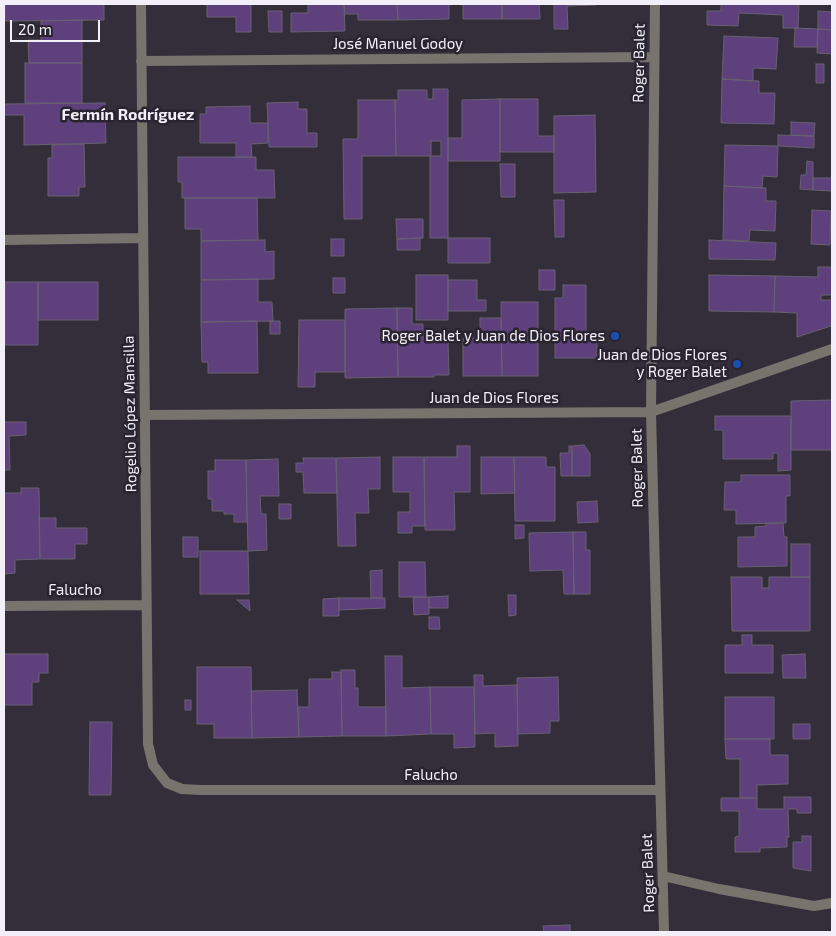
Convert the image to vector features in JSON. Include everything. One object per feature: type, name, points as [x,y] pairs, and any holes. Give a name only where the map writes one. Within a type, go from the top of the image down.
[{"type":"street","name":"Rogelio López Mansilla","points":[[141,4],[148,744],[153,765],[167,783],[182,789],[201,790]]},
{"type":"street","name":"Roger Balet","points":[[655,4],[651,412],[664,932]]},
{"type":"street","name":"José Manuel Godoy","points":[[141,61],[654,57]]},
{"type":"street","points":[[4,240],[143,238]]},
{"type":"street","name":"Juan de Dios Flores","points":[[145,415],[651,412],[832,349]]},
{"type":"street","name":"Falucho","points":[[4,606],[146,604]]},
{"type":"street","name":"Falucho","points":[[201,790],[660,790]]},
{"type":"street","points":[[663,876],[720,889],[814,906],[832,903]]},
{"type":"building","points":[[5,4],[104,4],[104,20],[5,21]]},
{"type":"building","points":[[207,4],[251,4],[251,32],[236,32],[236,17],[207,17]]},
{"type":"building","points":[[308,4],[344,4],[345,31],[291,32],[291,13],[308,13]]},
{"type":"building","points":[[344,4],[397,4],[398,20],[358,20],[358,14],[345,14]]},
{"type":"building","points":[[397,4],[449,4],[449,19],[398,20]]},
{"type":"building","points":[[463,4],[502,4],[502,19],[463,19]]},
{"type":"building","points":[[502,4],[539,4],[540,19],[502,19]]},
{"type":"building","points":[[554,4],[596,5],[567,6],[568,29],[554,29]]},
{"type":"building","points":[[721,4],[799,4],[798,28],[783,28],[783,15],[739,13],[738,26],[707,25],[707,11],[721,11]]},
{"type":"building","points":[[268,11],[282,11],[282,32],[269,32]]},
{"type":"building","points":[[818,11],[832,12],[832,30],[818,29]]},
{"type":"building","points":[[82,20],[82,63],[29,63],[28,40],[41,40],[41,21]]},
{"type":"building","points":[[795,28],[818,29],[817,47],[794,47]]},
{"type":"building","points":[[818,29],[832,30],[832,54],[817,53]]},
{"type":"building","points":[[724,36],[778,38],[776,69],[753,68],[753,81],[722,79]]},
{"type":"building","points":[[25,63],[82,63],[82,103],[25,103]]},
{"type":"building","points":[[816,64],[824,64],[824,83],[816,83]]},
{"type":"building","points":[[722,79],[759,81],[759,93],[775,93],[774,124],[721,123]]},
{"type":"building","points":[[433,89],[448,89],[448,238],[430,238],[430,156],[396,156],[395,100],[398,100],[398,90],[427,90],[427,99],[433,99]],"holes":[[[431,141],[441,141],[441,156],[431,156]]]},
{"type":"building","points":[[500,99],[538,99],[538,136],[554,136],[554,152],[500,152]]},
{"type":"building","points":[[500,99],[500,161],[448,161],[448,138],[462,138],[462,100]]},
{"type":"building","points":[[358,100],[395,100],[396,156],[362,156],[362,219],[344,219],[343,139],[358,139]]},
{"type":"building","points":[[298,102],[298,109],[307,109],[307,133],[317,133],[317,147],[269,147],[267,103]]},
{"type":"building","points":[[105,103],[106,143],[24,145],[24,115],[4,115],[4,104]]},
{"type":"building","points":[[250,106],[250,123],[268,123],[268,143],[251,144],[252,157],[236,157],[236,143],[200,143],[200,114],[206,114],[206,107]]},
{"type":"building","points":[[595,115],[596,192],[554,193],[554,116]]},
{"type":"building","points":[[791,122],[815,123],[814,136],[791,135]]},
{"type":"building","points":[[778,135],[814,136],[814,148],[778,146]]},
{"type":"building","points":[[84,144],[85,187],[79,187],[79,196],[48,196],[48,158],[52,158],[52,145]]},
{"type":"building","points":[[725,145],[778,146],[777,177],[763,176],[762,188],[724,186]]},
{"type":"building","points":[[178,157],[256,157],[256,170],[274,170],[275,198],[182,198],[182,182],[178,182]]},
{"type":"building","points":[[807,161],[813,162],[813,190],[800,189],[801,175],[806,175]]},
{"type":"building","points":[[500,164],[515,164],[515,197],[501,197]]},
{"type":"building","points":[[813,178],[832,178],[832,191],[813,190]]},
{"type":"building","points":[[724,186],[766,188],[766,201],[776,201],[775,231],[750,230],[749,241],[723,240]]},
{"type":"building","points":[[185,198],[257,198],[258,240],[201,241],[201,229],[185,229]]},
{"type":"building","points":[[554,200],[564,200],[564,237],[555,237]]},
{"type":"building","points":[[812,210],[831,211],[830,245],[811,244]]},
{"type":"building","points":[[396,219],[423,219],[423,238],[397,239]]},
{"type":"building","points":[[420,238],[420,250],[397,250],[397,239]]},
{"type":"building","points":[[448,238],[490,238],[490,263],[448,263]]},
{"type":"building","points":[[331,239],[344,239],[344,256],[331,256]]},
{"type":"building","points":[[265,240],[265,252],[274,251],[274,279],[201,280],[201,241]]},
{"type":"building","points":[[709,240],[776,243],[775,260],[709,259]]},
{"type":"building","points":[[818,267],[832,267],[832,295],[821,295],[821,300],[832,300],[831,326],[797,337],[797,313],[774,312],[775,276],[818,277]]},
{"type":"building","points":[[539,270],[555,270],[555,290],[539,290]]},
{"type":"building","points":[[416,275],[448,275],[448,320],[416,320]]},
{"type":"building","points":[[709,275],[775,276],[774,312],[709,311]]},
{"type":"building","points":[[333,278],[345,278],[345,293],[333,293]]},
{"type":"building","points":[[258,279],[258,302],[272,302],[273,321],[201,322],[201,280]]},
{"type":"building","points":[[448,280],[477,280],[477,300],[486,300],[486,311],[448,311]]},
{"type":"building","points":[[5,282],[38,282],[38,345],[5,345]]},
{"type":"building","points":[[38,282],[98,282],[98,320],[38,320]]},
{"type":"building","points":[[563,285],[586,285],[586,334],[597,334],[597,358],[555,358],[555,298],[563,298]]},
{"type":"building","points":[[501,302],[538,302],[538,376],[502,376]]},
{"type":"building","points":[[397,308],[398,377],[345,378],[345,309]]},
{"type":"building","points":[[397,308],[412,308],[412,324],[423,324],[423,338],[434,338],[434,341],[448,341],[449,375],[398,377]]},
{"type":"building","points":[[480,318],[501,318],[502,376],[463,376],[463,338],[480,338]]},
{"type":"building","points":[[299,320],[345,320],[345,372],[315,372],[315,387],[298,387]]},
{"type":"building","points":[[257,321],[258,373],[208,373],[208,362],[202,362],[201,322]]},
{"type":"building","points":[[270,321],[280,321],[280,334],[270,334]]},
{"type":"building","points":[[832,400],[832,450],[791,450],[791,401]]},
{"type":"building","points":[[715,416],[791,416],[791,470],[778,471],[778,453],[773,453],[773,459],[723,459],[723,430],[715,430]]},
{"type":"building","points":[[4,422],[26,422],[26,435],[9,436],[10,470],[4,470]]},
{"type":"building","points":[[584,445],[590,454],[590,476],[572,476],[572,446]]},
{"type":"building","points":[[457,446],[470,446],[470,492],[454,492],[455,530],[425,530],[424,457],[457,457]]},
{"type":"building","points":[[569,446],[572,446],[572,476],[561,476],[560,453],[569,453]]},
{"type":"building","points":[[380,457],[380,489],[368,489],[369,513],[355,513],[356,546],[338,546],[336,458]]},
{"type":"building","points":[[393,457],[424,457],[425,526],[412,526],[412,533],[398,533],[398,512],[410,512],[410,492],[393,492]]},
{"type":"building","points":[[481,457],[514,457],[515,493],[481,494]]},
{"type":"building","points":[[514,457],[546,457],[546,467],[555,467],[555,521],[515,521]]},
{"type":"building","points":[[303,458],[336,458],[337,493],[304,493],[303,472],[296,472],[296,463],[304,463]]},
{"type":"building","points":[[278,459],[279,496],[260,496],[261,514],[266,514],[267,550],[248,551],[246,460]]},
{"type":"building","points":[[215,460],[246,460],[247,522],[234,522],[234,514],[224,514],[224,511],[212,511],[212,499],[208,499],[208,471],[215,471]]},
{"type":"building","points":[[741,475],[790,475],[790,496],[786,496],[786,523],[736,524],[736,510],[724,510],[725,482],[741,482]]},
{"type":"building","points":[[21,488],[39,488],[40,559],[15,560],[15,573],[4,574],[4,493],[21,493]]},
{"type":"building","points":[[597,501],[598,522],[578,523],[577,502]]},
{"type":"building","points":[[279,504],[291,504],[291,519],[279,519]]},
{"type":"building","points":[[39,518],[56,518],[56,528],[87,528],[87,544],[75,544],[75,559],[40,559]]},
{"type":"building","points":[[766,523],[783,523],[784,537],[787,537],[787,566],[738,567],[738,537],[755,537],[755,527],[766,526]]},
{"type":"building","points":[[515,525],[524,525],[524,538],[515,539]]},
{"type":"building","points":[[573,532],[586,532],[586,550],[590,550],[590,594],[574,594]]},
{"type":"building","points":[[573,532],[574,594],[564,594],[563,570],[530,571],[529,533]]},
{"type":"building","points":[[183,537],[198,537],[198,557],[183,557]]},
{"type":"building","points":[[791,544],[810,544],[810,577],[791,577]]},
{"type":"building","points":[[200,551],[248,551],[249,594],[200,594]]},
{"type":"building","points":[[399,562],[425,562],[426,597],[399,597]]},
{"type":"building","points":[[382,570],[382,598],[371,598],[370,571]]},
{"type":"building","points":[[731,577],[762,577],[762,588],[769,588],[769,577],[810,577],[810,631],[732,631]]},
{"type":"building","points":[[508,595],[516,595],[516,615],[509,616]]},
{"type":"building","points":[[448,596],[448,608],[429,608],[429,597]]},
{"type":"building","points":[[413,597],[429,597],[429,614],[414,615]]},
{"type":"building","points":[[339,598],[339,616],[323,616],[323,599]]},
{"type":"building","points":[[339,598],[385,598],[385,608],[339,610]]},
{"type":"building","points":[[237,600],[249,600],[250,611]]},
{"type":"building","points":[[429,617],[439,617],[440,629],[429,629]]},
{"type":"building","points":[[742,635],[752,635],[752,645],[773,645],[773,673],[725,673],[725,645],[742,645]]},
{"type":"building","points":[[4,654],[48,654],[48,673],[39,673],[39,682],[32,682],[32,705],[4,705]]},
{"type":"building","points":[[805,654],[806,678],[783,678],[782,655]]},
{"type":"building","points":[[385,656],[402,656],[402,688],[430,687],[431,734],[386,736]]},
{"type":"building","points":[[197,667],[251,667],[252,738],[214,738],[214,724],[197,724]]},
{"type":"building","points":[[341,670],[355,670],[355,688],[358,688],[358,707],[386,707],[386,736],[342,736]]},
{"type":"building","points":[[332,672],[341,672],[342,736],[299,737],[298,707],[309,707],[309,679],[332,679]]},
{"type":"building","points":[[474,675],[483,675],[483,686],[517,685],[518,746],[495,747],[495,733],[475,734]]},
{"type":"building","points":[[558,677],[559,721],[550,721],[550,733],[518,734],[517,678]]},
{"type":"building","points":[[430,687],[474,687],[475,747],[454,748],[454,734],[431,734]]},
{"type":"building","points":[[297,690],[299,737],[252,738],[251,691]]},
{"type":"building","points":[[725,697],[774,697],[774,739],[725,739]]},
{"type":"building","points":[[185,700],[191,700],[191,710],[185,710]]},
{"type":"building","points":[[90,722],[112,722],[111,795],[89,795]]},
{"type":"building","points":[[793,724],[810,724],[810,739],[793,739]]},
{"type":"building","points":[[725,739],[770,739],[770,755],[788,755],[788,784],[757,785],[757,798],[740,798],[740,759],[726,759]]},
{"type":"building","points":[[784,797],[811,797],[811,813],[797,813],[797,809],[788,809],[789,837],[787,837],[787,847],[760,848],[760,852],[735,852],[735,837],[739,836],[739,811],[721,811],[721,798],[757,798],[757,809],[784,809]]},
{"type":"building","points":[[802,836],[811,836],[811,871],[793,868],[793,842],[802,842]]},
{"type":"building","points":[[570,925],[570,932],[544,932],[543,926]]},
{"type":"place","name":"Roger Balet y Juan de Dios Flores","points":[[615,336]]},
{"type":"place","name":"Juan de Dios Flores y Roger Balet","points":[[737,364]]},
{"type":"district","name":"Fermín Rodríguez","points":[[128,115]]}]
